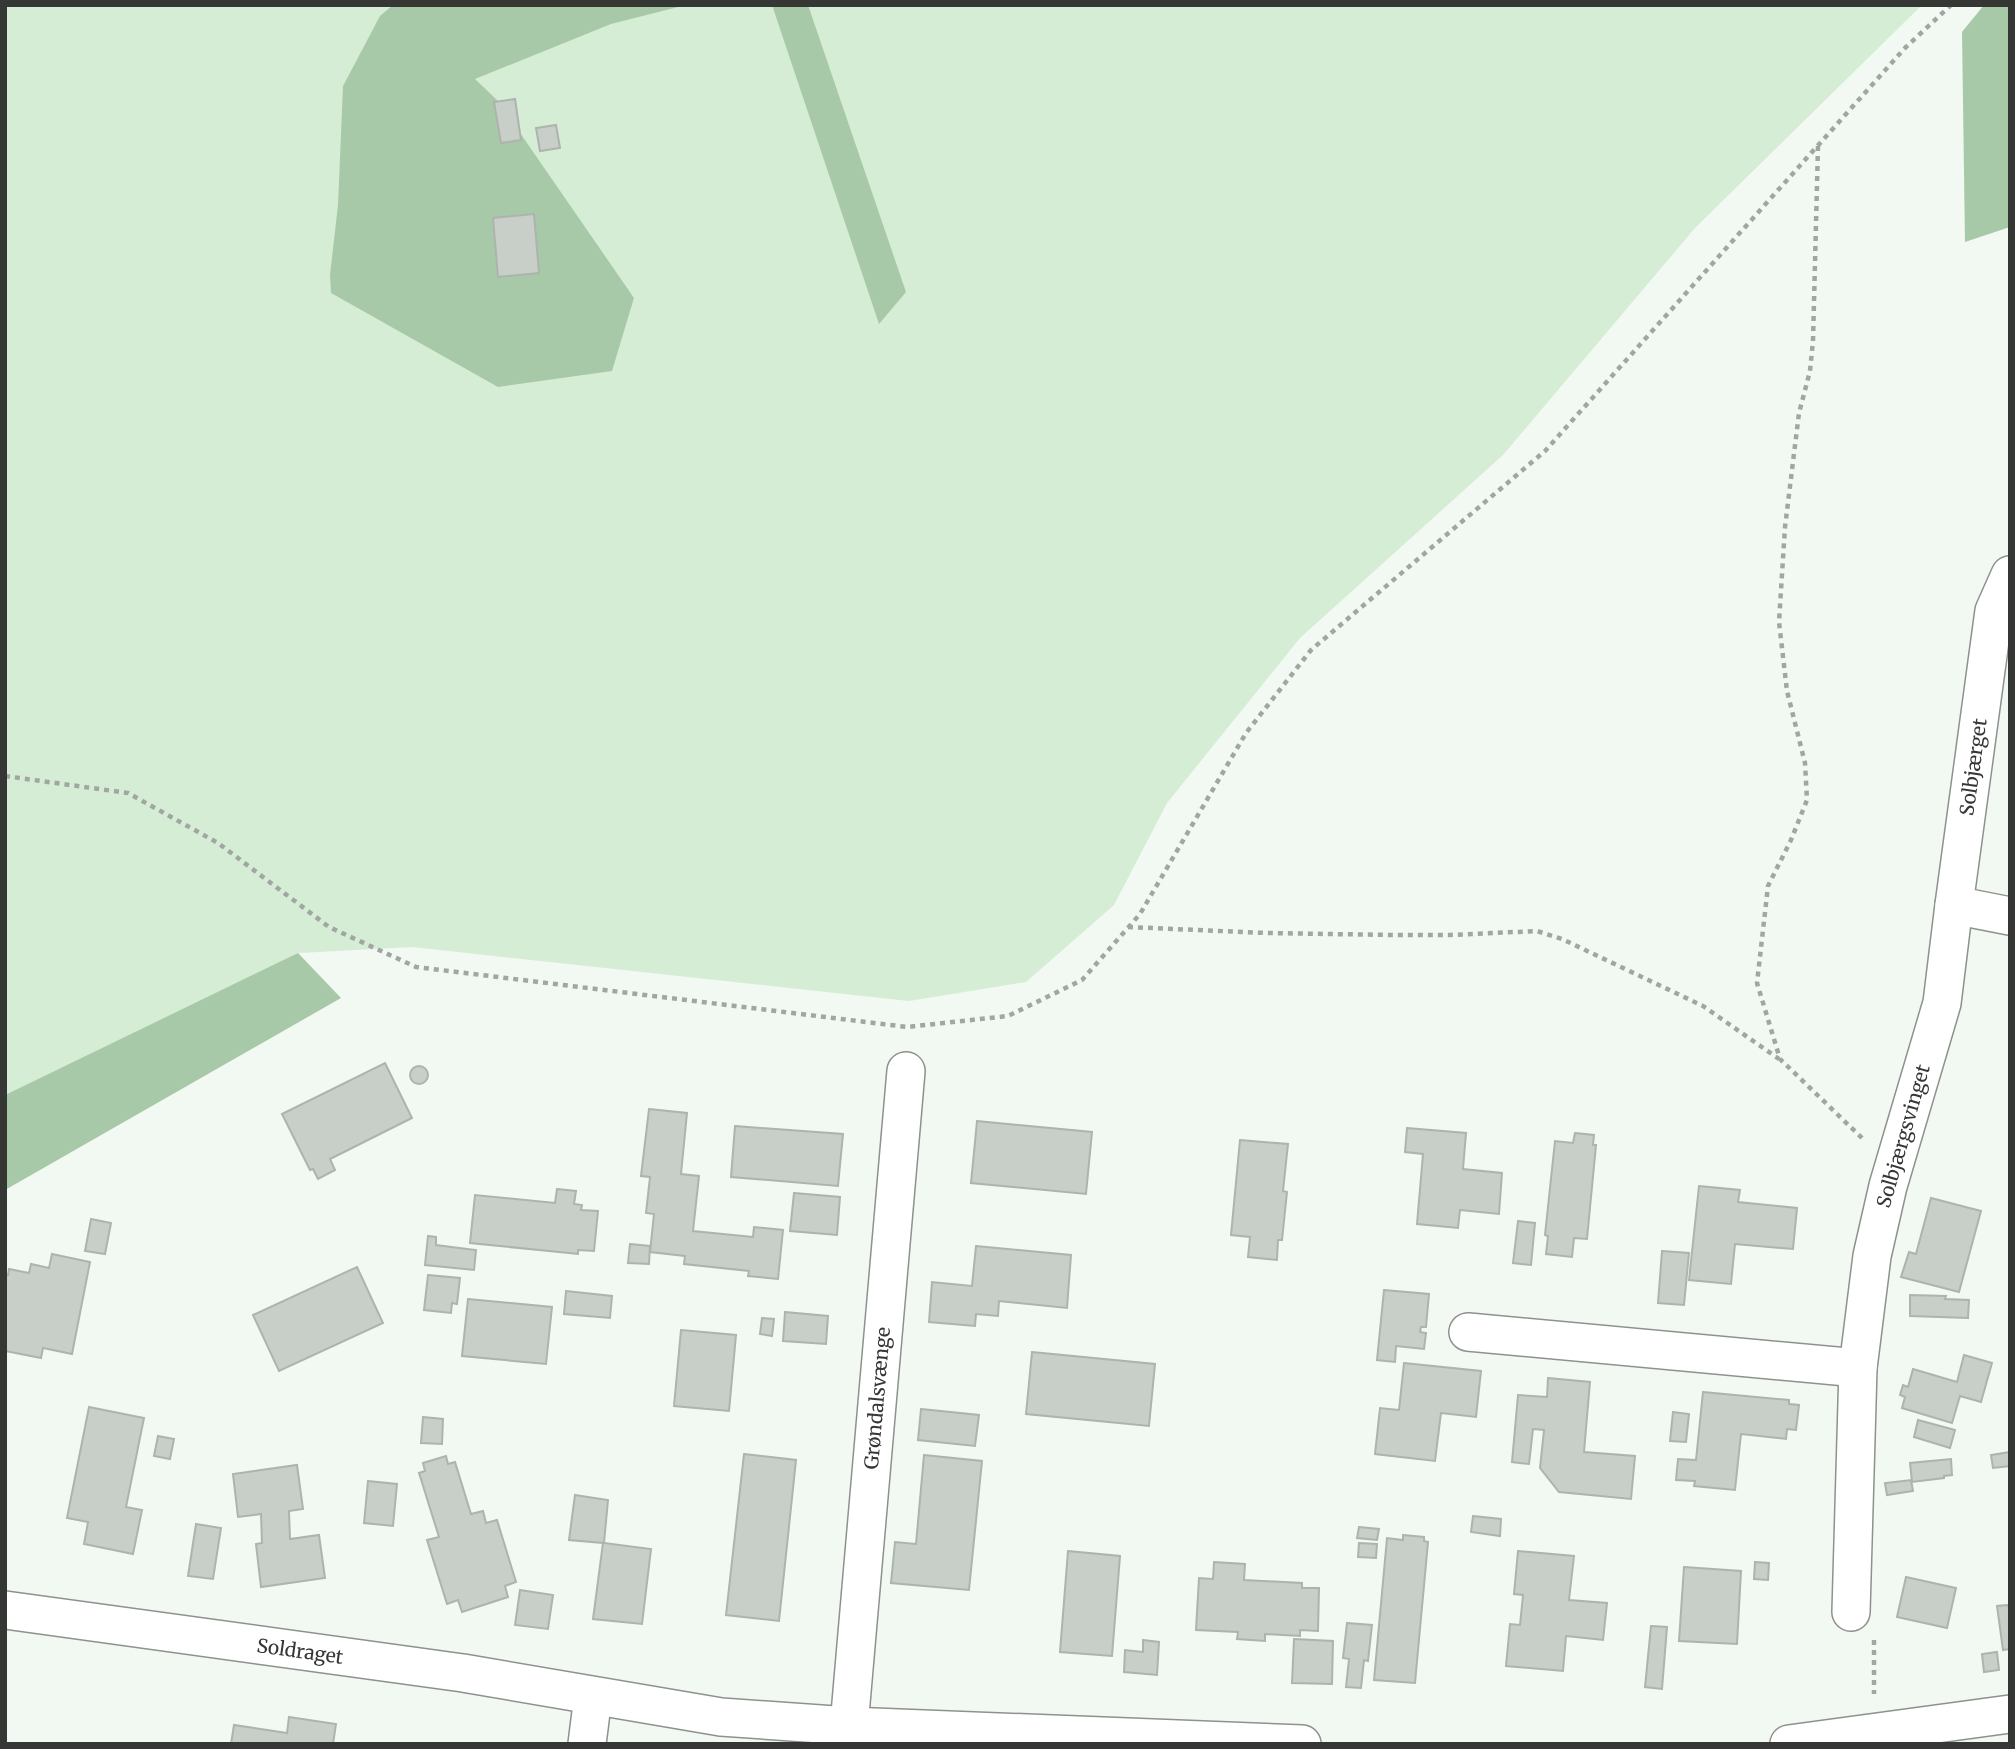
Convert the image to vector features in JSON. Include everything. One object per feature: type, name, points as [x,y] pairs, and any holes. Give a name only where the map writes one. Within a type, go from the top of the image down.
[{"type":"street","name":"Solbjærget","points":[[1954,905],[1994,611],[2010,575]]},
{"type":"street","points":[[1954,905],[2010,916]]},
{"type":"street","name":"Solbjærgsvinget","points":[[1851,1612],[1858,1368],[1872,1256],[1893,1168],[1942,1003],[1954,905]]},
{"type":"street","name":"Grøndalsvænge","points":[[849,1726],[906,1071]]},
{"type":"street","points":[[1468,1332],[1858,1368]]},
{"type":"street","name":"Soldraget","points":[[5,1610],[463,1673],[721,1717],[1095,1740],[1302,1744]]},
{"type":"street","points":[[587,1744],[593,1696]]},
{"type":"street","points":[[1789,1744],[2010,1714]]},
{"type":"path","points":[[5,776],[128,793],[218,842],[329,927],[416,967],[907,1027],[1008,1016],[1082,979],[1140,914],[1246,733],[1311,650],[1545,451],[1905,48],[1951,5]]},
{"type":"path","points":[[1780,1059],[1757,983],[1768,886],[1807,800],[1805,763],[1787,691],[1779,622],[1799,413],[1810,371],[1813,341],[1818,146]]},
{"type":"path","points":[[1129,927],[1381,935],[1537,931],[1562,939],[1703,1006],[1780,1059],[1893,1168]]},
{"type":"path","points":[[1851,1612],[1874,1630],[1874,1734]]},
{"type":"green space","points":[[5,5],[1922,5],[1695,228],[1503,455],[1300,638],[1167,803],[1114,905],[1026,982],[909,1001],[412,947],[299,953],[5,1095]]},
{"type":"green space","points":[[393,5],[686,5],[611,24],[475,79],[498,101],[634,298],[612,371],[498,387],[331,293],[343,86],[380,16]]},
{"type":"green space","points":[[772,5],[808,5],[906,292],[879,324]]},
{"type":"green space","points":[[1984,5],[2010,5],[2010,227],[1965,242],[1962,32]]},
{"type":"green space","points":[[298,953],[341,998],[5,1190],[5,1095]]},
{"type":"building","points":[[515,99],[521,140],[501,143],[494,102]]},
{"type":"building","points":[[556,125],[560,148],[540,151],[536,128]]},
{"type":"building","points":[[534,214],[539,273],[498,277],[493,218]]},
{"type":"building","points":[[385,1063],[412,1118],[330,1159],[335,1170],[318,1179],[313,1169],[310,1170],[282,1114]]},
{"type":"building","points":[[419,1066],[425,1069],[428,1075],[425,1081],[419,1084],[413,1081],[410,1075],[413,1069]]},
{"type":"building","points":[[649,1109],[687,1113],[681,1174],[699,1176],[693,1231],[753,1237],[754,1227],[783,1230],[778,1279],[748,1276],[749,1271],[684,1264],[685,1256],[650,1252],[654,1214],[646,1213],[650,1177],[641,1176]]},
{"type":"building","points":[[977,1121],[1092,1132],[1086,1194],[971,1183]]},
{"type":"building","points":[[735,1126],[843,1134],[838,1186],[731,1177]]},
{"type":"building","points":[[1407,1128],[1466,1133],[1463,1169],[1502,1173],[1499,1214],[1460,1210],[1458,1228],[1417,1224],[1423,1154],[1405,1152]]},
{"type":"building","points":[[1575,1133],[1594,1135],[1593,1145],[1596,1145],[1587,1239],[1574,1238],[1572,1257],[1546,1254],[1548,1236],[1545,1235],[1555,1141],[1573,1143]]},
{"type":"building","points":[[1240,1140],[1288,1144],[1283,1191],[1287,1192],[1277,1260],[1248,1257],[1250,1237],[1231,1235]]},
{"type":"building","points":[[1699,1186],[1740,1190],[1738,1202],[1797,1208],[1793,1249],[1735,1244],[1731,1284],[1689,1280]]},
{"type":"building","points":[[557,1189],[576,1191],[574,1204],[582,1205],[581,1210],[598,1211],[594,1251],[578,1250],[578,1254],[470,1243],[475,1195],[555,1203]]},
{"type":"building","points":[[794,1193],[840,1197],[837,1235],[790,1231]]},
{"type":"building","points":[[1931,1198],[1981,1211],[1959,1292],[1901,1277],[1909,1252],[1916,1254]]},
{"type":"building","points":[[91,1219],[111,1223],[105,1254],[85,1251]]},
{"type":"building","points":[[1518,1221],[1535,1223],[1531,1265],[1513,1263]]},
{"type":"building","points":[[428,1236],[436,1237],[436,1245],[476,1250],[474,1270],[425,1265]]},
{"type":"building","points":[[630,1244],[650,1246],[649,1264],[628,1263]]},
{"type":"building","points":[[976,1246],[1071,1255],[1067,1308],[999,1301],[998,1316],[976,1314],[975,1326],[929,1322],[932,1282],[972,1286]]},
{"type":"building","points":[[1662,1251],[1689,1253],[1684,1305],[1658,1303]]},
{"type":"building","points":[[52,1254],[90,1262],[72,1354],[43,1348],[41,1358],[5,1351],[5,1275],[8,1275],[9,1269],[29,1273],[31,1264],[49,1268]]},
{"type":"building","points":[[357,1267],[383,1323],[279,1371],[253,1315]]},
{"type":"building","points":[[428,1275],[460,1278],[457,1304],[452,1303],[451,1313],[424,1310]]},
{"type":"building","points":[[1384,1290],[1429,1294],[1426,1327],[1421,1327],[1420,1332],[1426,1333],[1424,1349],[1396,1346],[1395,1362],[1377,1360]]},
{"type":"building","points":[[566,1291],[612,1296],[610,1318],[564,1314]]},
{"type":"building","points":[[1910,1295],[1969,1300],[1968,1318],[1910,1316]]},
{"type":"building","points":[[468,1299],[552,1307],[546,1364],[462,1356]]},
{"type":"building","points":[[785,1312],[828,1316],[826,1344],[783,1341]]},
{"type":"building","points":[[762,1318],[774,1319],[772,1336],[760,1334]]},
{"type":"building","points":[[681,1330],[736,1335],[729,1411],[674,1406]]},
{"type":"building","points":[[1032,1352],[1155,1364],[1149,1426],[1026,1414]]},
{"type":"building","points":[[1964,1355],[1992,1363],[1981,1402],[1960,1396],[1952,1423],[1902,1408],[1905,1397],[1900,1395],[1903,1385],[1908,1387],[1913,1369],[1957,1382]]},
{"type":"building","points":[[1404,1363],[1481,1371],[1476,1417],[1441,1413],[1435,1461],[1375,1454],[1380,1408],[1399,1410]]},
{"type":"building","points":[[1548,1378],[1590,1382],[1584,1452],[1635,1456],[1631,1499],[1559,1492],[1540,1468],[1544,1430],[1533,1429],[1529,1464],[1512,1462],[1518,1395],[1547,1397]]},
{"type":"building","points":[[1703,1392],[1789,1400],[1789,1404],[1799,1405],[1796,1430],[1787,1429],[1786,1439],[1741,1434],[1735,1490],[1694,1486],[1695,1481],[1676,1480],[1678,1459],[1696,1460]]},
{"type":"building","points":[[89,1407],[144,1418],[126,1507],[142,1510],[133,1554],[84,1544],[88,1522],[67,1518]]},
{"type":"building","points":[[921,1409],[979,1415],[975,1446],[918,1440]]},
{"type":"building","points":[[1673,1412],[1689,1414],[1686,1442],[1670,1441]]},
{"type":"building","points":[[423,1417],[443,1419],[442,1444],[421,1443]]},
{"type":"building","points":[[1918,1420],[1955,1430],[1950,1448],[1914,1437]]},
{"type":"building","points":[[158,1436],[174,1439],[170,1459],[154,1456]]},
{"type":"building","points":[[2010,1452],[2010,1466],[1993,1468],[1991,1455]]},
{"type":"building","points":[[744,1454],[796,1460],[779,1621],[726,1615]]},
{"type":"building","points":[[924,1455],[982,1461],[969,1590],[891,1583],[895,1542],[916,1544]]},
{"type":"building","points":[[446,1456],[448,1464],[455,1462],[471,1514],[483,1511],[486,1523],[497,1520],[516,1582],[505,1586],[508,1597],[462,1612],[458,1600],[447,1604],[427,1540],[439,1537],[419,1473],[425,1471],[423,1463]]},
{"type":"building","points":[[1951,1459],[1952,1475],[1912,1482],[1910,1463]]},
{"type":"building","points":[[297,1465],[303,1509],[289,1511],[290,1539],[319,1535],[325,1578],[261,1587],[256,1544],[262,1543],[261,1514],[238,1517],[233,1474]]},
{"type":"building","points":[[1911,1480],[1913,1491],[1887,1495],[1885,1483]]},
{"type":"building","points":[[368,1481],[397,1484],[393,1526],[364,1523]]},
{"type":"building","points":[[575,1495],[608,1500],[604,1543],[651,1549],[642,1624],[593,1619],[603,1543],[569,1540]]},
{"type":"building","points":[[1473,1516],[1501,1519],[1500,1536],[1471,1532]]},
{"type":"building","points":[[196,1524],[221,1528],[213,1579],[188,1576]]},
{"type":"building","points":[[1359,1527],[1379,1529],[1377,1540],[1357,1538]]},
{"type":"building","points":[[1403,1535],[1424,1537],[1424,1541],[1428,1542],[1415,1683],[1374,1680],[1387,1538],[1403,1540]]},
{"type":"building","points":[[1359,1543],[1377,1544],[1376,1558],[1358,1557]]},
{"type":"building","points":[[1068,1551],[1120,1556],[1112,1656],[1060,1652]]},
{"type":"building","points":[[1518,1551],[1574,1556],[1569,1600],[1607,1603],[1603,1640],[1566,1636],[1563,1671],[1506,1666],[1510,1624],[1520,1625],[1523,1595],[1514,1594]]},
{"type":"building","points":[[1214,1562],[1245,1564],[1244,1580],[1302,1583],[1302,1588],[1319,1588],[1318,1631],[1300,1630],[1300,1636],[1265,1634],[1265,1641],[1237,1639],[1238,1632],[1196,1630],[1199,1578],[1213,1579]]},
{"type":"building","points":[[1755,1562],[1769,1563],[1768,1580],[1754,1579]]},
{"type":"building","points":[[1684,1567],[1741,1571],[1737,1644],[1679,1641]]},
{"type":"building","points":[[1906,1577],[1956,1588],[1947,1628],[1897,1617]]},
{"type":"building","points":[[520,1590],[553,1595],[548,1629],[515,1625]]},
{"type":"building","points":[[2007,1605],[2010,1608],[2010,1649],[2003,1650],[1997,1606]]},
{"type":"building","points":[[1347,1623],[1372,1625],[1368,1661],[1364,1660],[1361,1688],[1346,1687],[1349,1659],[1343,1658]]},
{"type":"building","points":[[1651,1626],[1667,1627],[1662,1689],[1645,1687]]},
{"type":"building","points":[[1294,1639],[1333,1641],[1332,1684],[1292,1683]]},
{"type":"building","points":[[1143,1640],[1159,1642],[1157,1675],[1124,1672],[1125,1650],[1143,1652]]},
{"type":"building","points":[[1997,1652],[1999,1670],[1984,1672],[1982,1654]]},
{"type":"building","points":[[289,1717],[336,1724],[333,1744],[231,1744],[234,1725],[287,1733]]}]
